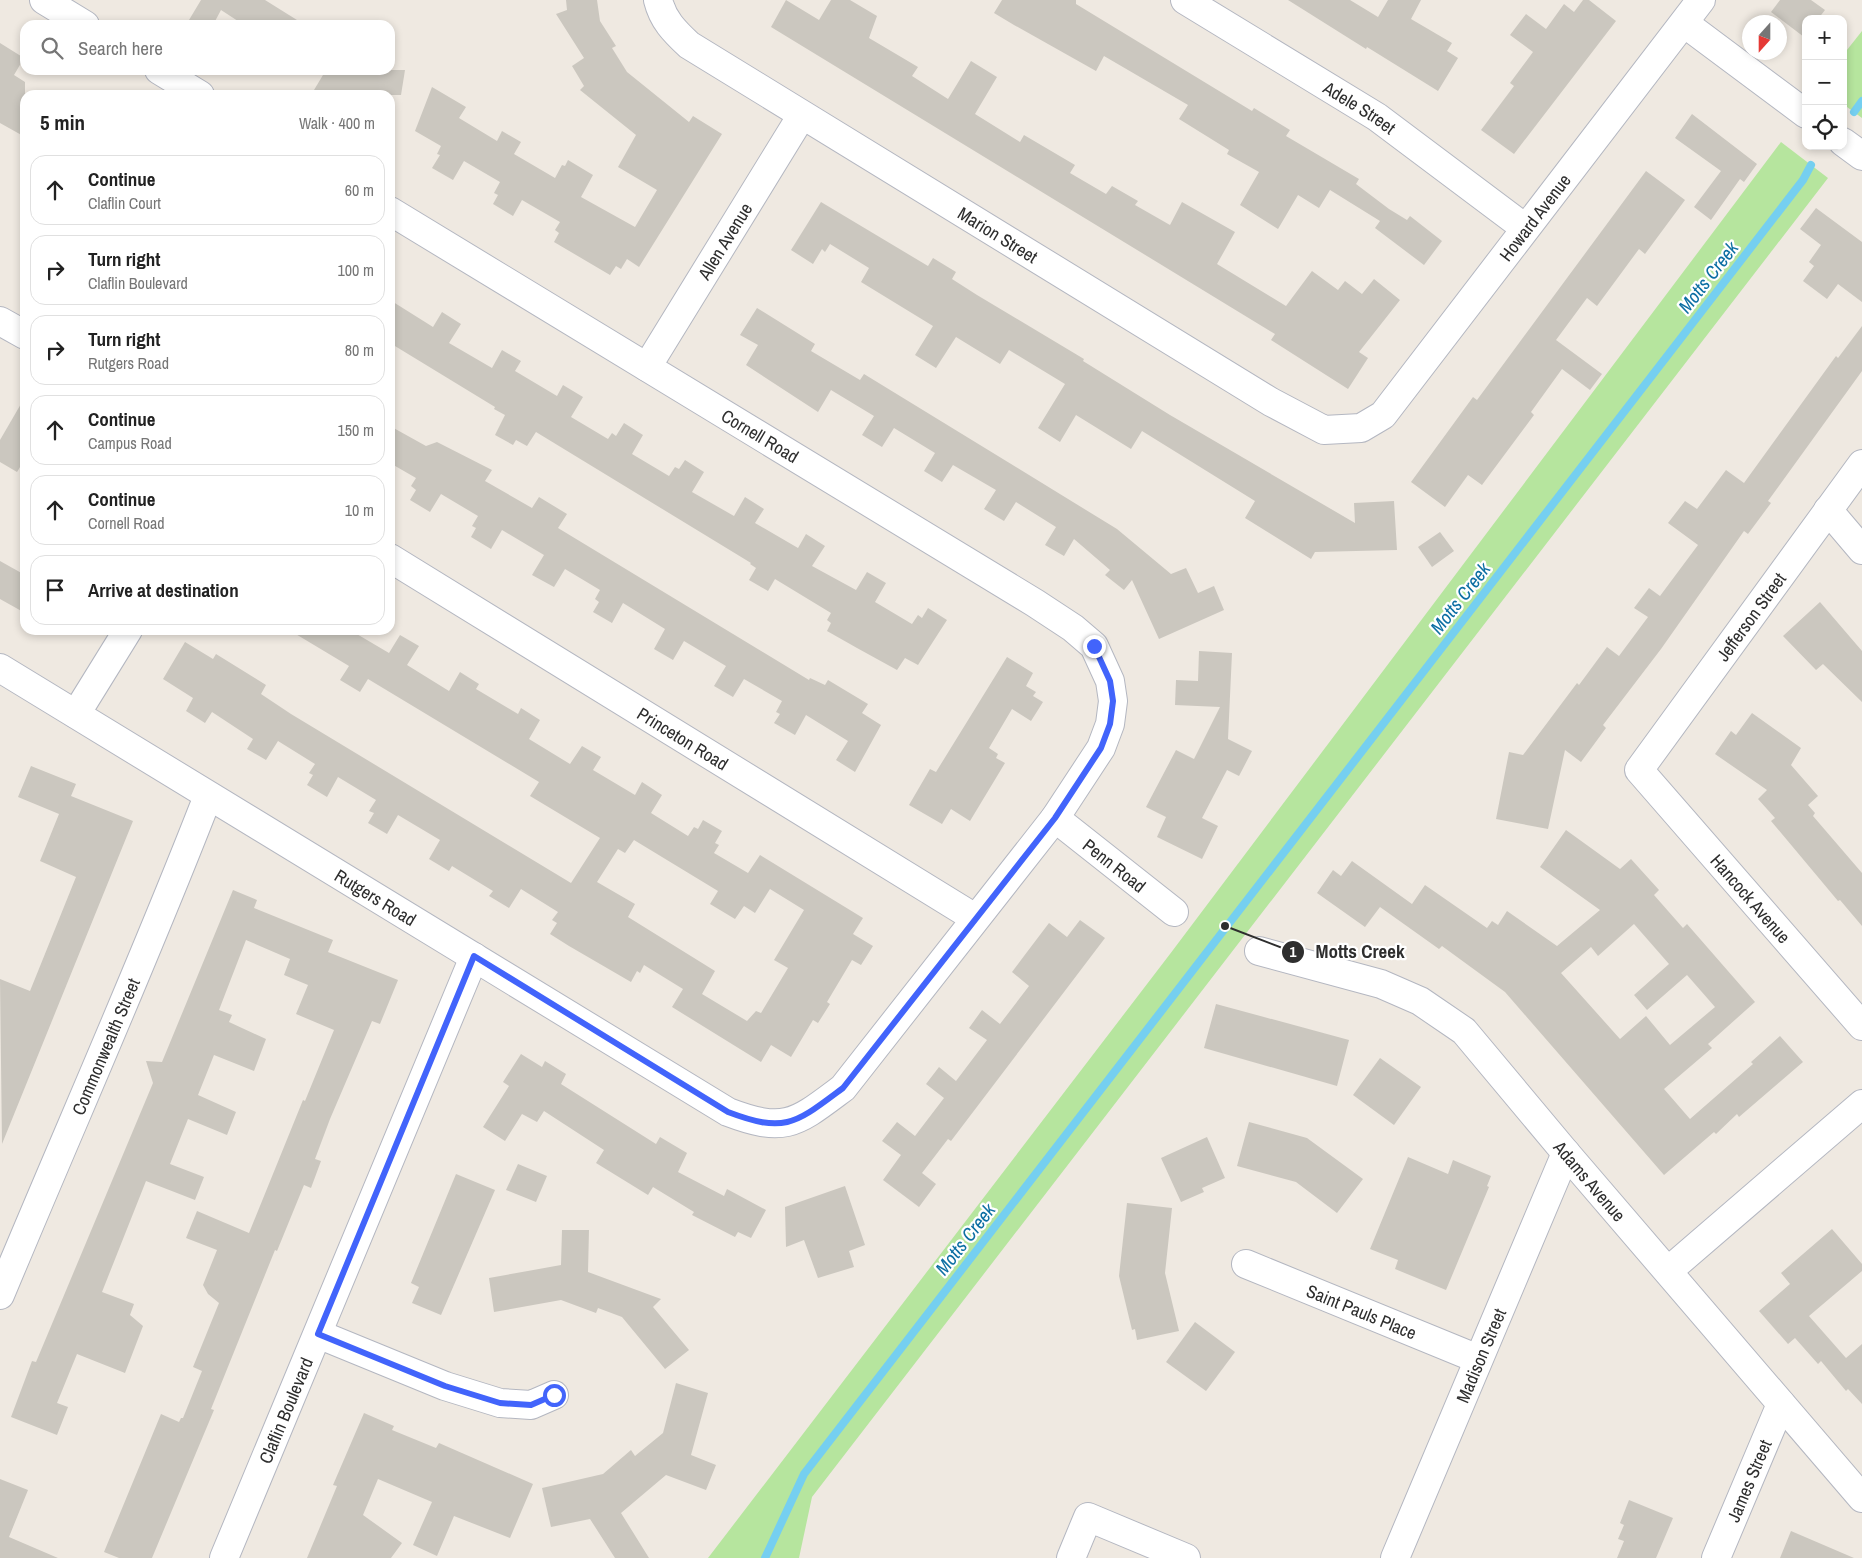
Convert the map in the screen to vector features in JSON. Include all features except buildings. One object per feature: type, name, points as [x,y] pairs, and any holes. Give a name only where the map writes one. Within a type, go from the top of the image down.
[{"type":"street","points":[[44,0],[77,20]]},
{"type":"street","name":"Marion Street","points":[[658,0],[661,12],[670,27],[689,45],[1271,402],[1324,430],[1361,428]]},
{"type":"street","name":"Adele Street","points":[[1185,0],[1377,117],[1525,228]]},
{"type":"street","name":"Howard Avenue","points":[[1361,428],[1383,415],[1701,0]]},
{"type":"street","points":[[1684,23],[1802,111]]},
{"type":"street","points":[[167,75],[192,90]]},
{"type":"street","name":"Allen Avenue","points":[[647,367],[802,115]]},
{"type":"street","points":[[1847,145],[1862,156]]},
{"type":"street","name":"Cornell Road","points":[[395,214],[1074,628],[1094,646],[1110,681],[1113,701],[1110,724],[1101,748],[1055,818],[976,918]]},
{"type":"street","points":[[0,320],[20,333]]},
{"type":"street","name":"Jefferson Street","points":[[1639,770],[1862,464]]},
{"type":"street","points":[[1828,510],[1862,550]]},
{"type":"street","name":"Princeton Road","points":[[395,561],[976,918]]},
{"type":"street","points":[[76,714],[125,635]]},
{"type":"street","name":"Rutgers Road","points":[[0,668],[728,1112],[755,1122],[790,1123],[805,1116],[843,1088],[976,918]]},
{"type":"street","name":"Hancock Avenue","points":[[1639,770],[1862,1026]]},
{"type":"street","name":"Commonwealth Street","points":[[0,1295],[125,994],[163,911],[208,796]]},
{"type":"street","name":"Penn Road","points":[[1055,818],[1174,912]]},
{"type":"street","name":"Adams Avenue","points":[[1259,950],[1381,984],[1420,1001],[1464,1032],[1862,1498]]},
{"type":"street","name":"Claflin Boulevard","points":[[224,1558],[474,956]]},
{"type":"street","points":[[1668,1272],[1862,1104]]},
{"type":"street","name":"Madison Street","points":[[1395,1558],[1566,1153]]},
{"type":"street","name":"Saint Pauls Place","points":[[1246,1264],[1478,1359]]},
{"type":"street","points":[[318,1334],[445,1386],[500,1403],[531,1405],[554,1395]]},
{"type":"street","name":"James Street","points":[[1716,1558],[1781,1404]]},
{"type":"street","points":[[1071,1558],[1088,1517],[1186,1558]]},
{"type":"green space","points":[[1862,31],[1862,118],[1847,107],[1847,50]]},
{"type":"green space","points":[[1781,142],[1828,178],[812,1497],[799,1558],[708,1558],[1170,954]]},
{"type":"waterway","name":"Motts Creek","points":[[1854,112],[1862,101]]},
{"type":"waterway","name":"Motts Creek","points":[[765,1558],[804,1474],[1803,180],[1811,165]]},
{"type":"place","name":"Motts Creek","points":[[1225,926]]},
{"type":"route","points":[[554,1395],[531,1405],[518,1406],[500,1403],[445,1386],[318,1334],[474,956],[728,1112],[755,1122],[774,1124],[790,1123],[805,1116],[843,1088],[1055,818],[1101,748],[1110,724],[1113,701],[1110,681],[1094,646]]}]
